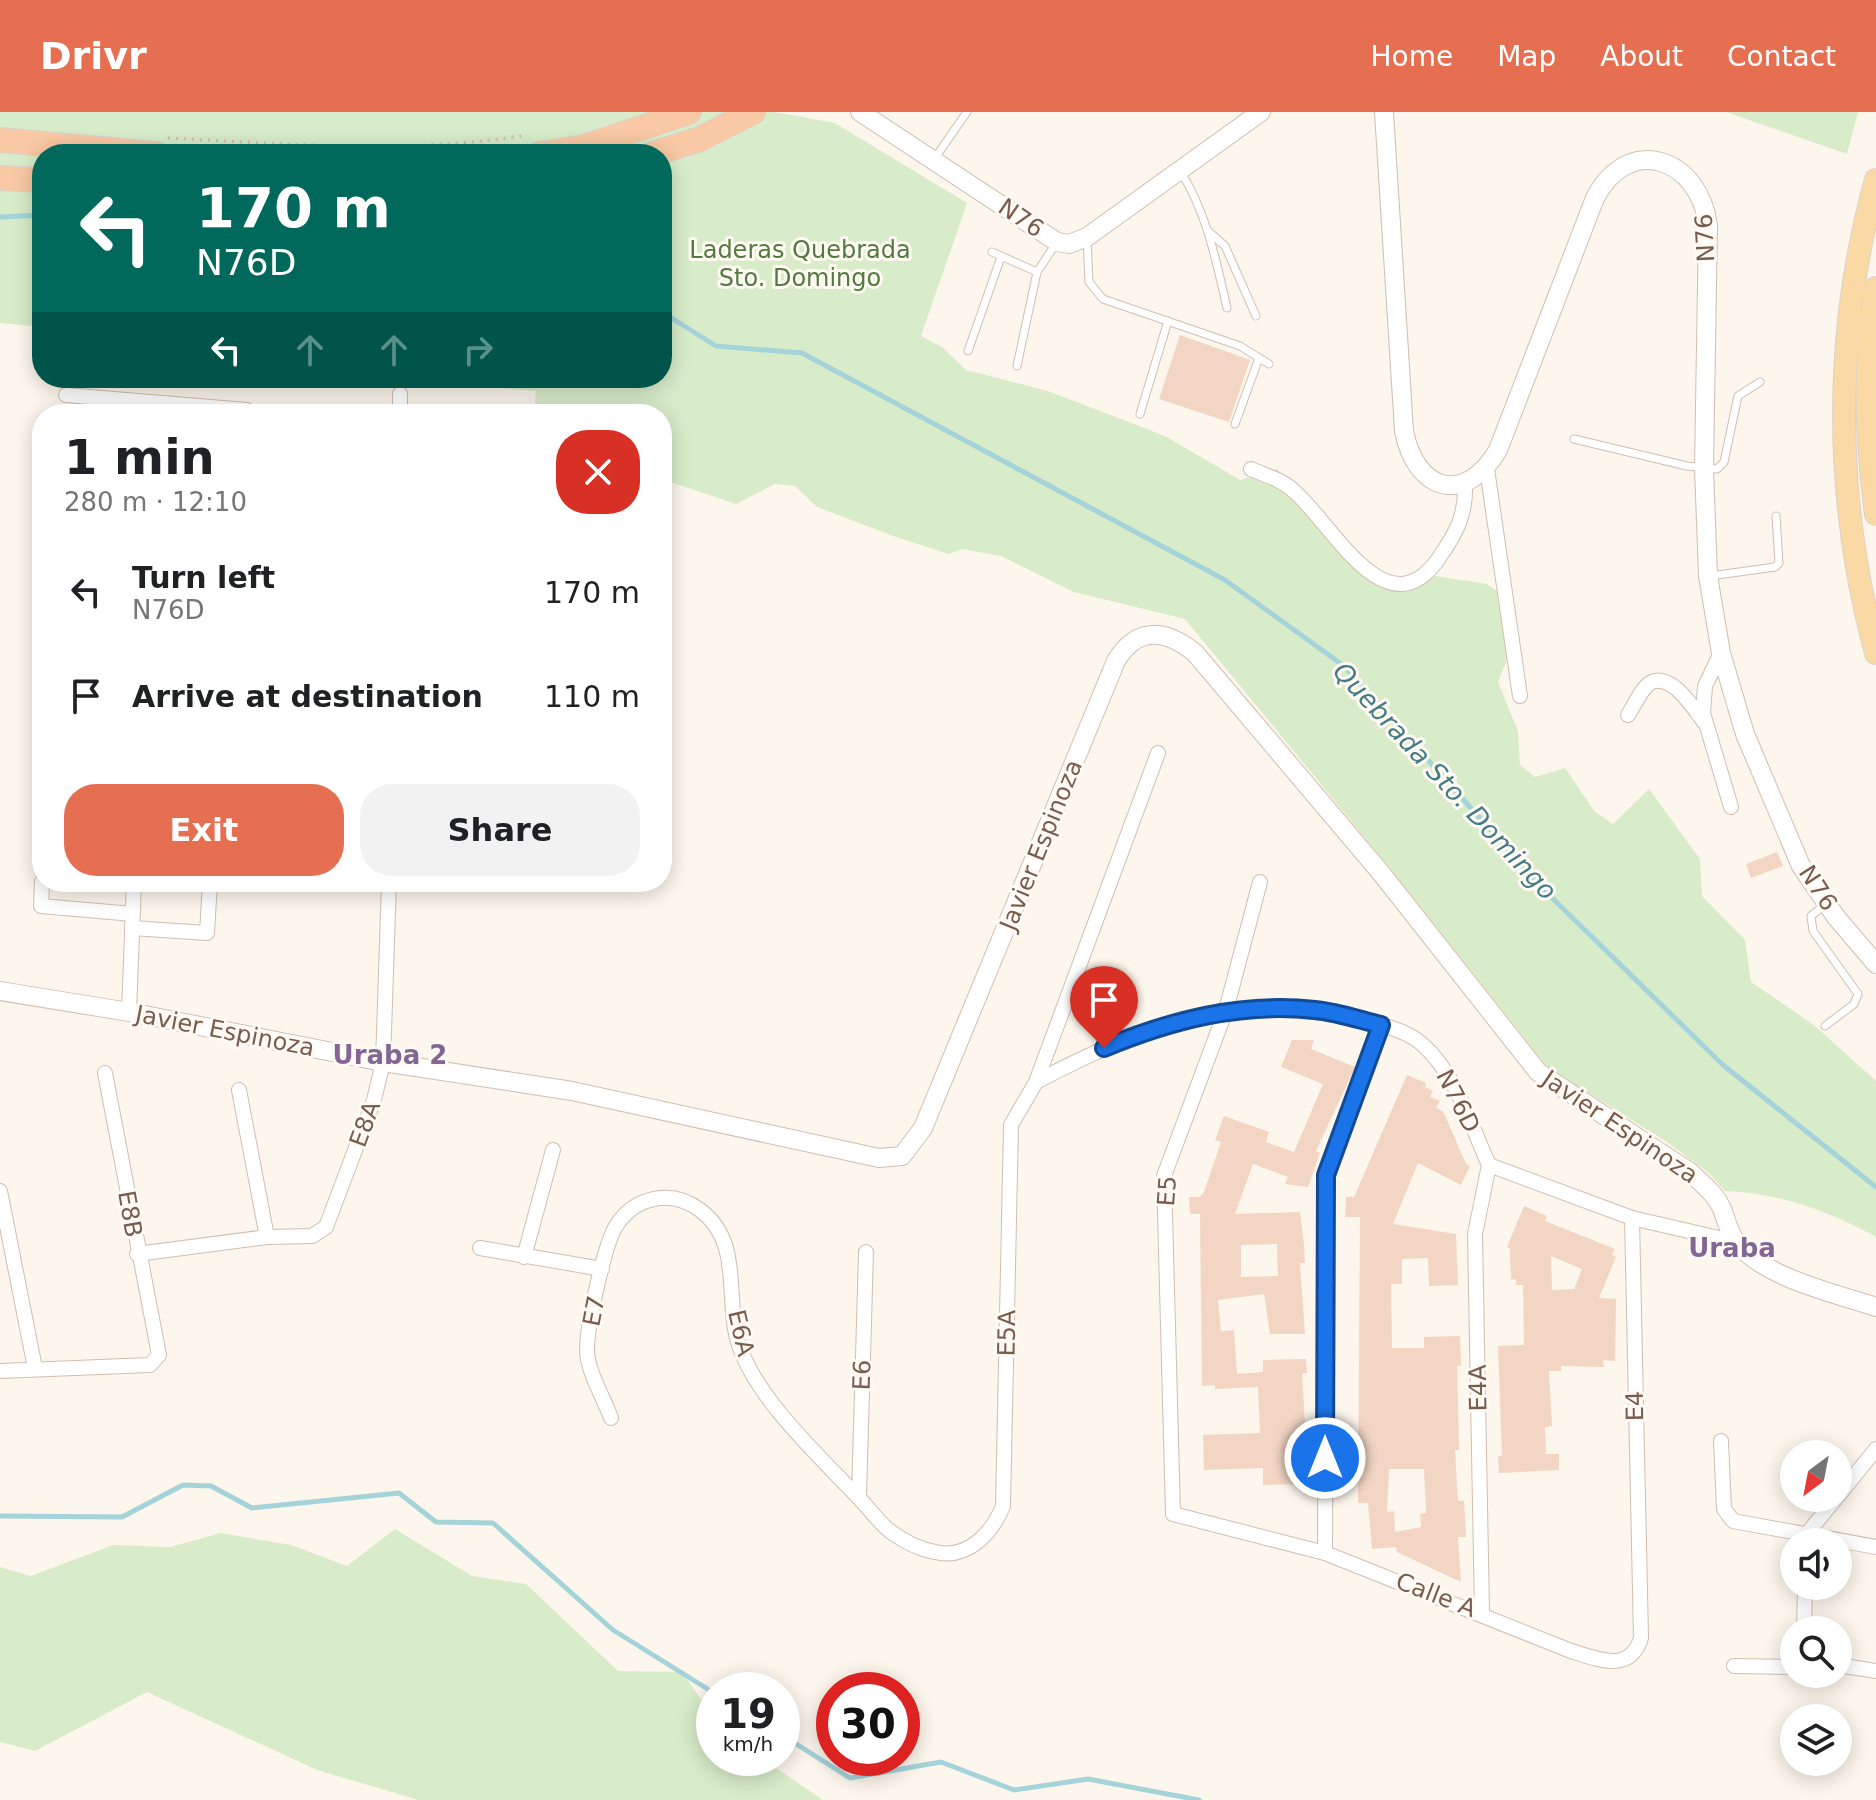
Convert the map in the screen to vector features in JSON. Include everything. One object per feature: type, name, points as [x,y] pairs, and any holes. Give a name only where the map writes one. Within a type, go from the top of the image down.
[{"type":"highway","points":[[593,144],[689,112]]},
{"type":"highway","points":[[672,148],[700,139],[753,112]]},
{"type":"highway","points":[[0,140],[108,144]]},
{"type":"highway","points":[[0,178],[32,180]]},
{"type":"main road","points":[[1876,180],[1850,295],[1843,411],[1855,553],[1876,653]]},
{"type":"main road","points":[[1876,288],[1868,356],[1867,413],[1876,514]]},
{"type":"street","name":"N76","points":[[860,112],[1057,242],[1069,244],[1087,237],[1261,112]]},
{"type":"street","points":[[1251,469],[1295,491],[1364,567],[1395,585],[1407,586],[1430,571],[1458,529],[1466,509],[1465,485],[1434,482],[1416,467],[1407,448],[1384,112]]},
{"type":"street","name":"N76","points":[[1465,485],[1487,469],[1504,438],[1595,198],[1613,172],[1647,160],[1682,170],[1701,194],[1706,209],[1704,468],[1708,576],[1721,653],[1745,734],[1801,866],[1827,904],[1876,964]]},
{"type":"street","points":[[400,394],[400,404]]},
{"type":"street","points":[[66,395],[128,404]]},
{"type":"street","points":[[1487,469],[1520,696]]},
{"type":"street","name":"Javier Espinoza","points":[[0,991],[129,1012],[383,1062],[572,1091],[879,1158],[902,1156],[915,1144],[923,1128],[1116,661],[1134,639],[1148,633],[1165,635],[1195,653],[1381,873],[1523,1057],[1556,1086],[1690,1172],[1722,1207],[1736,1242]]},
{"type":"street","points":[[1721,653],[1705,686],[1704,722],[1731,807]]},
{"type":"street","points":[[1628,715],[1649,684],[1656,682],[1677,690],[1704,722]]},
{"type":"street","name":"E5A","points":[[940,1554],[980,1542],[994,1528],[1003,1506],[1011,1125],[1036,1082],[1158,753]]},
{"type":"street","name":"E5","points":[[1173,1514],[1164,1176],[1226,1010],[1260,882]]},
{"type":"street","points":[[42,892],[41,906],[207,933],[209,892]]},
{"type":"street","points":[[129,1012],[133,892]]},
{"type":"street","name":"E8A","points":[[267,1237],[312,1236],[323,1231],[375,1097],[383,1062],[389,892]]},
{"type":"street","name":"N76D","points":[[1036,1082],[1148,1030],[1226,1010],[1315,1010],[1381,1025],[1420,1042],[1445,1068],[1489,1165]]},
{"type":"street","points":[[1325,1553],[1326,1175],[1381,1025]]},
{"type":"street","name":"E8B","points":[[35,1368],[150,1365],[159,1355],[137,1254],[105,1073]]},
{"type":"street","points":[[137,1254],[267,1237],[239,1090]]},
{"type":"street","points":[[524,1257],[553,1150]]},
{"type":"street","points":[[1489,1165],[1632,1218],[1736,1242],[1753,1258],[1796,1280],[1876,1307]]},
{"type":"street","name":"E4A","points":[[1482,1613],[1475,1234],[1489,1165]]},
{"type":"street","points":[[0,1191],[35,1368],[0,1371]]},
{"type":"street","name":"E6A","points":[[633,1209],[650,1198],[678,1198],[701,1210],[719,1230],[732,1268],[738,1344],[751,1372],[805,1442],[888,1530],[914,1547],[940,1554]]},
{"type":"street","name":"E7","points":[[611,1418],[587,1349],[602,1269],[616,1226],[633,1209]]},
{"type":"street","name":"E4","points":[[1632,1218],[1638,1593]]},
{"type":"street","points":[[480,1248],[602,1269]]},
{"type":"street","name":"E6","points":[[859,1497],[866,1252]]},
{"type":"street","points":[[1721,1441],[1728,1516],[1733,1521],[1780,1533]]},
{"type":"street","points":[[1852,1479],[1876,1449]]},
{"type":"street","name":"Calle A","points":[[1173,1514],[1325,1553],[1571,1651],[1616,1662],[1625,1660],[1638,1647],[1638,1593]]},
{"type":"street","points":[[1852,1544],[1876,1547]]},
{"type":"street","points":[[1734,1666],[1780,1667]]},
{"type":"street","points":[[1852,1667],[1876,1671]]},
{"type":"lane","points":[[934,160],[967,112]]},
{"type":"lane","points":[[1180,170],[1196,197],[1208,231],[1227,308]]},
{"type":"lane","points":[[1208,231],[1225,246],[1256,316]]},
{"type":"lane","points":[[1087,237],[1089,282],[1103,299],[1240,346],[1269,364]]},
{"type":"lane","points":[[1017,366],[1037,272],[1057,242]]},
{"type":"lane","points":[[992,252],[1037,272]]},
{"type":"lane","points":[[968,351],[1001,257]]},
{"type":"lane","points":[[1140,414],[1168,321]]},
{"type":"lane","points":[[1235,424],[1259,358]]},
{"type":"lane","points":[[1574,439],[1704,468],[1721,467],[1738,396],[1760,382]]},
{"type":"lane","points":[[1708,576],[1775,567],[1779,563],[1776,516]]},
{"type":"lane","points":[[1825,1026],[1854,1004],[1858,994],[1810,923],[1811,916],[1827,904]]},
{"type":"path","points":[[420,144],[540,144]]},
{"type":"green space","name":"Laderas Quebrada Sto. Domingo","points":[[0,112],[775,112],[835,123],[967,203],[921,336],[942,347],[966,370],[1048,391],[1165,436],[1240,480],[1277,469],[1326,532],[1394,587],[1429,575],[1487,584],[1503,595],[1511,650],[1498,682],[1518,731],[1520,765],[1535,777],[1565,768],[1595,812],[1613,824],[1649,789],[1700,859],[1702,896],[1745,940],[1751,982],[1814,1025],[1876,1081],[1876,1237],[1803,1205],[1765,1195],[1725,1191],[1709,1173],[1667,1142],[1548,1068],[1389,867],[1185,619],[1074,592],[1001,556],[962,549],[949,554],[896,537],[817,507],[795,486],[775,484],[736,504],[672,482],[672,404],[535,404],[536,391],[501,388],[672,388],[672,144],[32,144],[32,326],[0,323]]},
{"type":"green space","points":[[1726,112],[1858,112],[1847,154]]},
{"type":"green space","points":[[395,1529],[472,1576],[526,1584],[618,1671],[682,1672],[696,1692],[696,1776],[788,1776],[823,1800],[419,1800],[317,1770],[147,1692],[35,1751],[0,1742],[0,1567],[31,1576],[113,1545],[170,1547],[221,1533],[291,1545],[347,1566]]},
{"type":"building","points":[[1180,335],[1250,360],[1229,422],[1159,399]]},
{"type":"building","points":[[1777,852],[1783,866],[1751,878],[1746,864]]},
{"type":"building","points":[[1292,1040],[1314,1040],[1311,1049],[1355,1067],[1316,1151],[1320,1153],[1308,1187],[1285,1184],[1288,1177],[1253,1164],[1235,1214],[1300,1212],[1304,1245],[1305,1263],[1300,1263],[1305,1334],[1270,1334],[1264,1294],[1218,1300],[1221,1331],[1234,1330],[1237,1374],[1263,1372],[1263,1360],[1306,1359],[1307,1373],[1302,1373],[1305,1425],[1309,1425],[1308,1484],[1263,1485],[1263,1468],[1204,1470],[1203,1435],[1260,1433],[1258,1387],[1215,1389],[1215,1385],[1202,1386],[1200,1214],[1190,1214],[1189,1197],[1200,1197],[1204,1192],[1221,1142],[1215,1140],[1224,1116],[1269,1132],[1266,1142],[1294,1152],[1323,1084],[1281,1067]],"holes":[[[1277,1244],[1278,1276],[1241,1277],[1241,1245]]]},
{"type":"building","points":[[1407,1075],[1426,1083],[1425,1087],[1433,1091],[1430,1097],[1440,1101],[1436,1108],[1443,1111],[1466,1164],[1470,1166],[1461,1185],[1418,1163],[1393,1224],[1456,1234],[1458,1285],[1429,1286],[1428,1258],[1402,1259],[1402,1284],[1391,1284],[1392,1348],[1424,1348],[1424,1337],[1460,1336],[1461,1366],[1457,1366],[1459,1450],[1455,1450],[1458,1501],[1464,1501],[1466,1537],[1458,1537],[1461,1582],[1397,1552],[1396,1547],[1372,1549],[1368,1503],[1358,1503],[1360,1217],[1345,1217],[1346,1197],[1354,1197]],"holes":[[[1389,1469],[1424,1469],[1426,1513],[1420,1514],[1421,1527],[1395,1532],[1394,1511],[1387,1512]]]},
{"type":"building","points":[[1524,1206],[1547,1216],[1545,1221],[1615,1249],[1612,1255],[1616,1257],[1599,1298],[1616,1299],[1615,1361],[1603,1360],[1604,1367],[1561,1366],[1561,1371],[1549,1371],[1552,1426],[1545,1427],[1546,1454],[1559,1454],[1559,1470],[1499,1473],[1498,1456],[1502,1456],[1498,1346],[1524,1345],[1523,1285],[1516,1285],[1516,1279],[1511,1280],[1510,1249],[1507,1247]],"holes":[[[1551,1256],[1582,1269],[1574,1289],[1552,1290]]]},
{"type":"waterway","name":"Quebrada Sto. Domingo","points":[[0,217],[32,215]]},
{"type":"waterway","name":"Quebrada Sto. Domingo","points":[[672,318],[716,346],[802,353],[1225,580],[1344,666],[1544,890],[1723,1065],[1876,1187]]},
{"type":"waterway","points":[[0,1516],[122,1517],[183,1485],[211,1486],[252,1508],[399,1493],[436,1522],[493,1523],[613,1630],[696,1682]]},
{"type":"waterway","points":[[800,1746],[850,1778],[941,1762],[1014,1790],[1088,1779],[1199,1800]]},
{"type":"district","name":"Uraba 2","points":[[390,1055]]},
{"type":"district","name":"Uraba","points":[[1732,1248]]},
{"type":"route","points":[[1104,1048],[1148,1030],[1226,1010],[1315,1010],[1381,1025],[1326,1175],[1325,1458]]}]
